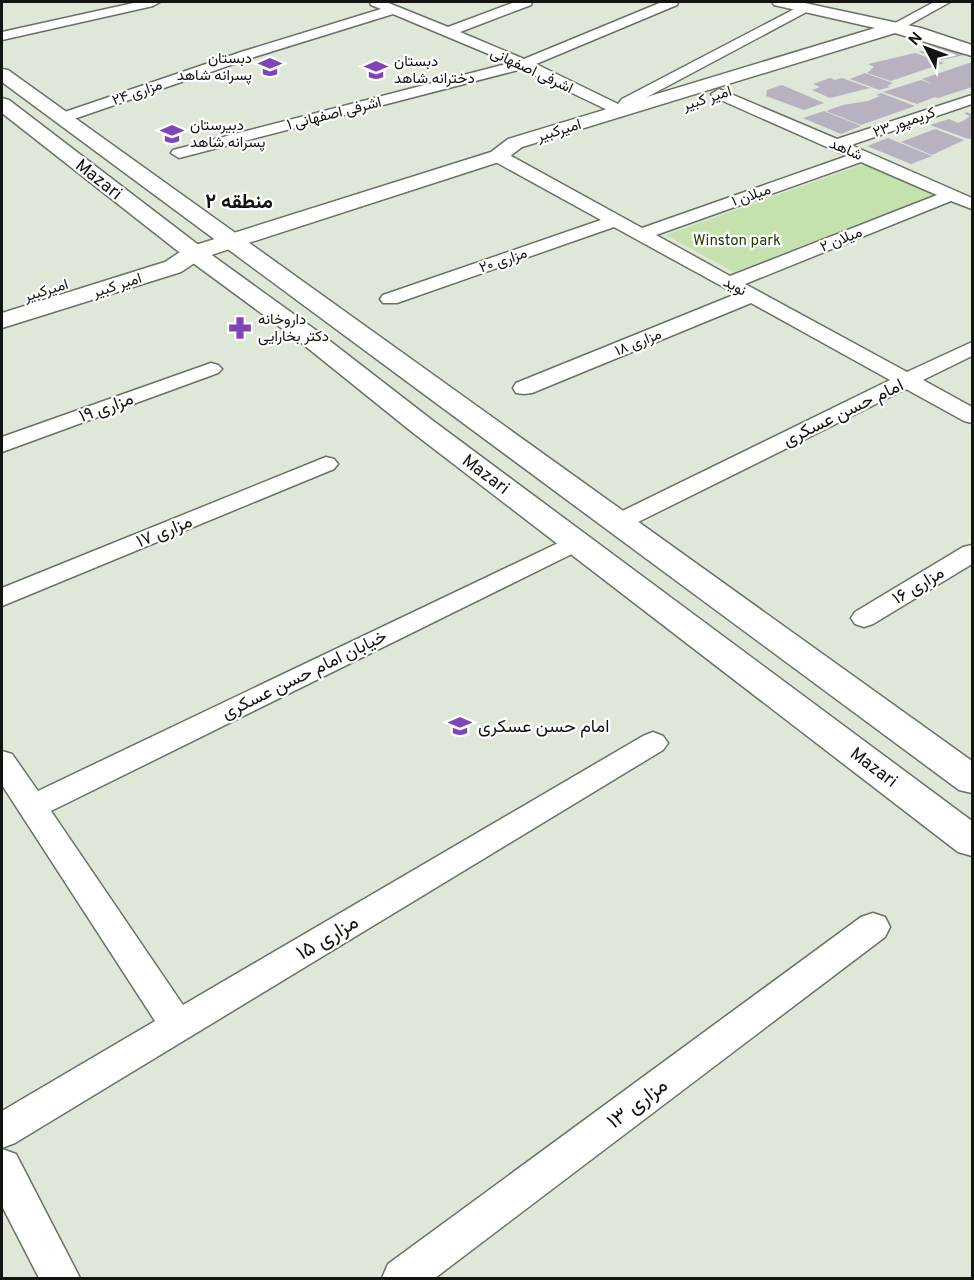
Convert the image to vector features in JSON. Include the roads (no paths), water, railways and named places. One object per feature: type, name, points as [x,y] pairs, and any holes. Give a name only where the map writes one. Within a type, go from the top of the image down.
[{"type":"main road","points":[[780,2],[915,32],[972,51]]},
{"type":"main road","name":"امیرکبیر","points":[[230,241],[498,156],[515,143],[893,27]]},
{"type":"main road","name":"امیر کبیر","points":[[498,156],[535,152],[915,32]]},
{"type":"main road","name":"Mazari","points":[[2,74],[56,106],[230,241],[972,780]]},
{"type":"main road","name":"Mazari","points":[[2,104],[194,253],[308,336],[422,426],[972,841]]},
{"type":"main road","name":"امیر کبیر","points":[[2,321],[173,267],[194,253],[230,241]]},
{"type":"main road","name":"امیرکبیر","points":[[2,304],[162,255],[194,253]]},
{"type":"main road","points":[[792,706],[832,680]]},
{"type":"street","name":"اشرفی اصفهانی","points":[[376,2],[524,64],[620,111]]},
{"type":"street","points":[[447,32],[526,2]]},
{"type":"street","name":"اشرفی اصفهانی ۱","points":[[179,153],[524,64],[672,2]]},
{"type":"street","points":[[893,27],[944,2]]},
{"type":"street","points":[[2,36],[147,3]]},
{"type":"street","points":[[620,111],[627,102],[807,8]]},
{"type":"street","points":[[99,90],[246,55],[394,9]]},
{"type":"street","name":"مزاری ۲۴","points":[[56,106],[246,55]]},
{"type":"street","name":"شاهد","points":[[719,94],[972,204]]},
{"type":"street","name":"کریمپور ۲۳","points":[[836,145],[972,99]]},
{"type":"street","name":"نوید","points":[[498,156],[972,416]]},
{"type":"street","name":"میلان ۱","points":[[640,234],[862,156]]},
{"type":"street","name":"میلان ۲","points":[[729,283],[952,195]]},
{"type":"street","name":"مزاری ۲۰","points":[[390,299],[615,221]]},
{"type":"street","name":"مزاری ۱۸","points":[[524,388],[752,295]]},
{"type":"street","name":"امام حسن عسکری","points":[[617,523],[972,348]]},
{"type":"street","name":"مزاری ۱۹","points":[[2,445],[211,369]]},
{"type":"street","name":"مزاری ۱۷","points":[[2,598],[326,464]]},
{"type":"street","name":"خیابان امام حسن عسکری","points":[[32,807],[577,542]]},
{"type":"street","name":"مزاری ۱۶","points":[[864,618],[972,553]]},
{"type":"street","name":"مزاری ۱۵","points":[[2,1131],[653,742]]},
{"type":"street","points":[[2,762],[178,1026]]},
{"type":"street","name":"مزاری ۱۳","points":[[402,1278],[873,927]]},
{"type":"street","points":[[2,1167],[60,1278]]},
{"type":"place","name":"دبستان پسرانه شاهد","points":[[270,67]]},
{"type":"place","name":"دبستان دخترانه شاهد","points":[[376,70]]},
{"type":"place","name":"دبیرستان پسرانه شاهد","points":[[172,134]]},
{"type":"place","name":"داروخانه دکتر بخارایی","points":[[240,328]]},
{"type":"place","name":"امام حسن عسکری","points":[[460,726]]},
{"type":"district","name":"منطقه ۲","points":[[239,201]]},
{"type":"park label","name":"Winston park","points":[[737,240]]}]
